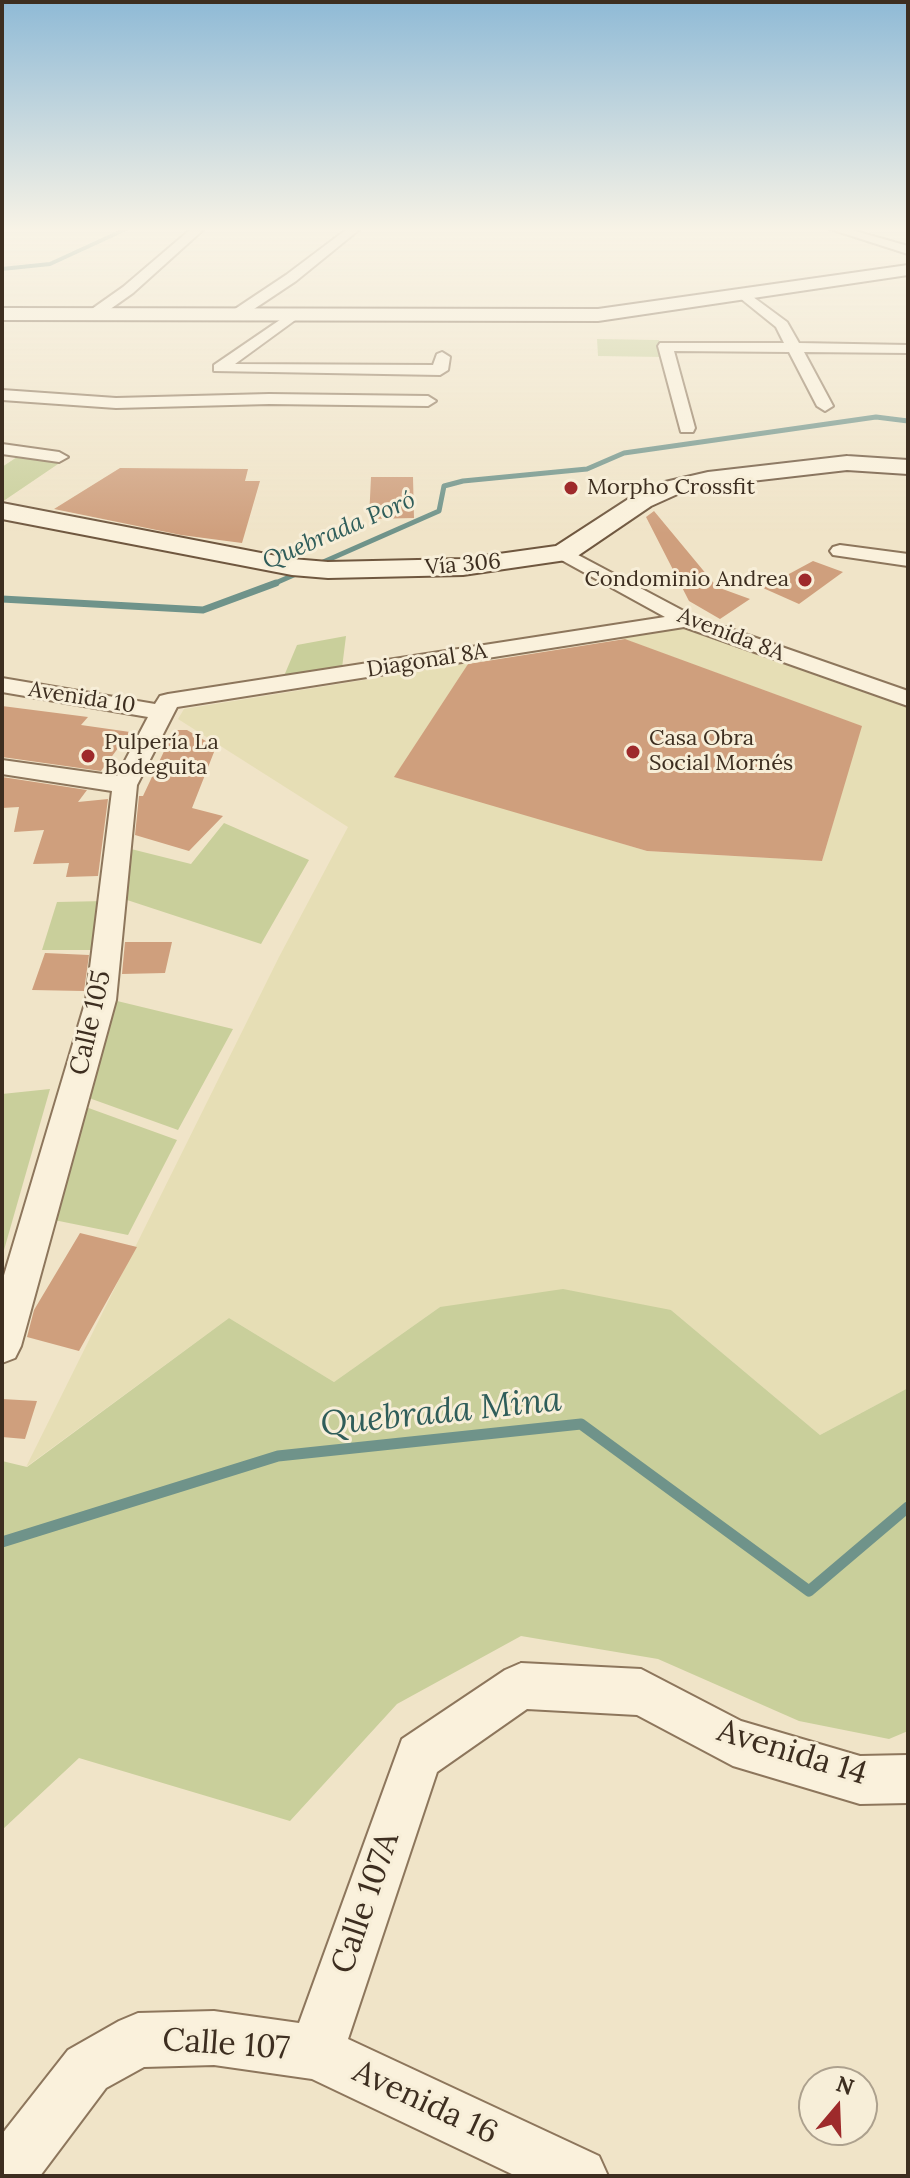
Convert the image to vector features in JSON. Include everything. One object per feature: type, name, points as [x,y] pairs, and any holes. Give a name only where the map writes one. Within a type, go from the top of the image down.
[{"type":"main road","name":"Vía 306","points":[[2,511],[292,567],[328,570],[463,567],[563,553],[642,501],[674,487],[708,479],[847,463],[908,467]]},
{"type":"street","points":[[271,331],[219,368],[440,370],[442,357]]},
{"type":"street","points":[[784,331],[825,406]]},
{"type":"street","points":[[687,428],[665,346],[908,349]]},
{"type":"street","points":[[2,395],[116,403],[269,399],[426,407],[435,375]]},
{"type":"street","points":[[2,449],[59,457]]},
{"type":"street","points":[[840,551],[908,560]]},
{"type":"street","name":"Avenida 8A","points":[[563,553],[686,620],[908,699]]},
{"type":"street","name":"Diagonal 8A","points":[[166,706],[686,620]]},
{"type":"street","name":"Avenida 10","points":[[2,685],[166,706]]},
{"type":"street","name":"Calle 105","points":[[2,1346],[101,1000],[125,785],[166,706]]},
{"type":"street","points":[[2,767],[125,785]]},
{"type":"street","name":"Avenida 14","points":[[419,1756],[521,1686],[641,1692],[733,1742],[860,1780],[908,1779]]},
{"type":"street","name":"Calle 107A","points":[[316,2052],[419,1756]]},
{"type":"street","name":"Calle 107","points":[[5,2176],[87,2069],[138,2040],[214,2038],[316,2052]]},
{"type":"street","name":"Avenida 16","points":[[316,2052],[579,2176]]},
{"type":"shaded area","points":[[682,628],[908,708],[908,1388],[820,1435],[671,1310],[440,1307],[334,1382],[229,1318],[26,1467],[279,957],[348,827],[178,719],[184,709],[469,663],[395,776],[647,851],[822,861],[861,726],[621,638]]},
{"type":"green space","points":[[597,339],[659,340],[662,357],[598,356]]},
{"type":"green space","points":[[20,455],[64,460],[2,502],[2,467]]},
{"type":"green space","points":[[346,636],[342,668],[284,676],[297,645]]},
{"type":"green space","points":[[224,823],[309,860],[261,944],[121,898],[127,848],[191,864]]},
{"type":"green space","points":[[106,901],[94,950],[42,950],[57,902]]},
{"type":"green space","points":[[113,1000],[233,1029],[178,1130],[89,1098]]},
{"type":"green space","points":[[50,1089],[2,1257],[2,1094]]},
{"type":"green space","points":[[83,1106],[177,1140],[128,1235],[54,1220]]},
{"type":"green space","points":[[563,1289],[671,1310],[820,1435],[908,1388],[908,1731],[889,1739],[799,1721],[658,1659],[521,1636],[397,1704],[290,1821],[79,1758],[2,1830],[2,1461],[27,1467],[229,1318],[334,1382],[440,1307]]},
{"type":"building","points":[[120,468],[248,469],[245,481],[260,481],[242,543],[181,535],[54,509]]},
{"type":"building","points":[[371,477],[413,477],[414,518],[369,519]]},
{"type":"building","points":[[654,511],[717,587],[750,599],[720,619],[689,601],[646,517]]},
{"type":"building","name":"Condominio Andrea","points":[[813,561],[843,572],[799,604],[763,588]]},
{"type":"building","name":"Casa Obra Social Mornés","points":[[625,639],[862,726],[822,861],[647,851],[394,777],[468,664]]},
{"type":"building","points":[[2,706],[88,717],[81,725],[130,732],[101,771],[2,757]]},
{"type":"building","points":[[174,730],[187,730],[216,747],[192,808],[223,816],[189,851],[135,835],[139,796],[143,796]]},
{"type":"building","points":[[2,777],[87,790],[78,802],[108,799],[98,876],[66,877],[69,863],[33,864],[44,830],[14,832],[19,807],[2,808]]},
{"type":"building","points":[[125,942],[172,942],[165,973],[122,974]]},
{"type":"building","points":[[45,953],[89,955],[84,991],[32,990]]},
{"type":"building","points":[[80,1233],[137,1247],[79,1351],[27,1337],[34,1310]]},
{"type":"building","points":[[2,1399],[37,1401],[25,1439],[2,1437]]},
{"type":"waterway","name":"Quebrada Poró","points":[[273,584],[439,511],[444,486],[463,481],[587,469],[624,453],[876,417],[908,421]]},
{"type":"waterway","name":"Quebrada Poró","points":[[2,599],[203,610],[273,584]]},
{"type":"waterway","name":"Quebrada Mina","points":[[2,1542],[278,1456],[581,1424],[809,1591],[908,1507]]},
{"type":"place","name":"Morpho Crossfit","points":[[571,488]]},
{"type":"place","name":"Condominio Andrea","points":[[805,580]]},
{"type":"place","name":"Casa Obra Social Mornés","points":[[633,752]]},
{"type":"place","name":"Pulpería La Bodeguita","points":[[88,756]]}]
